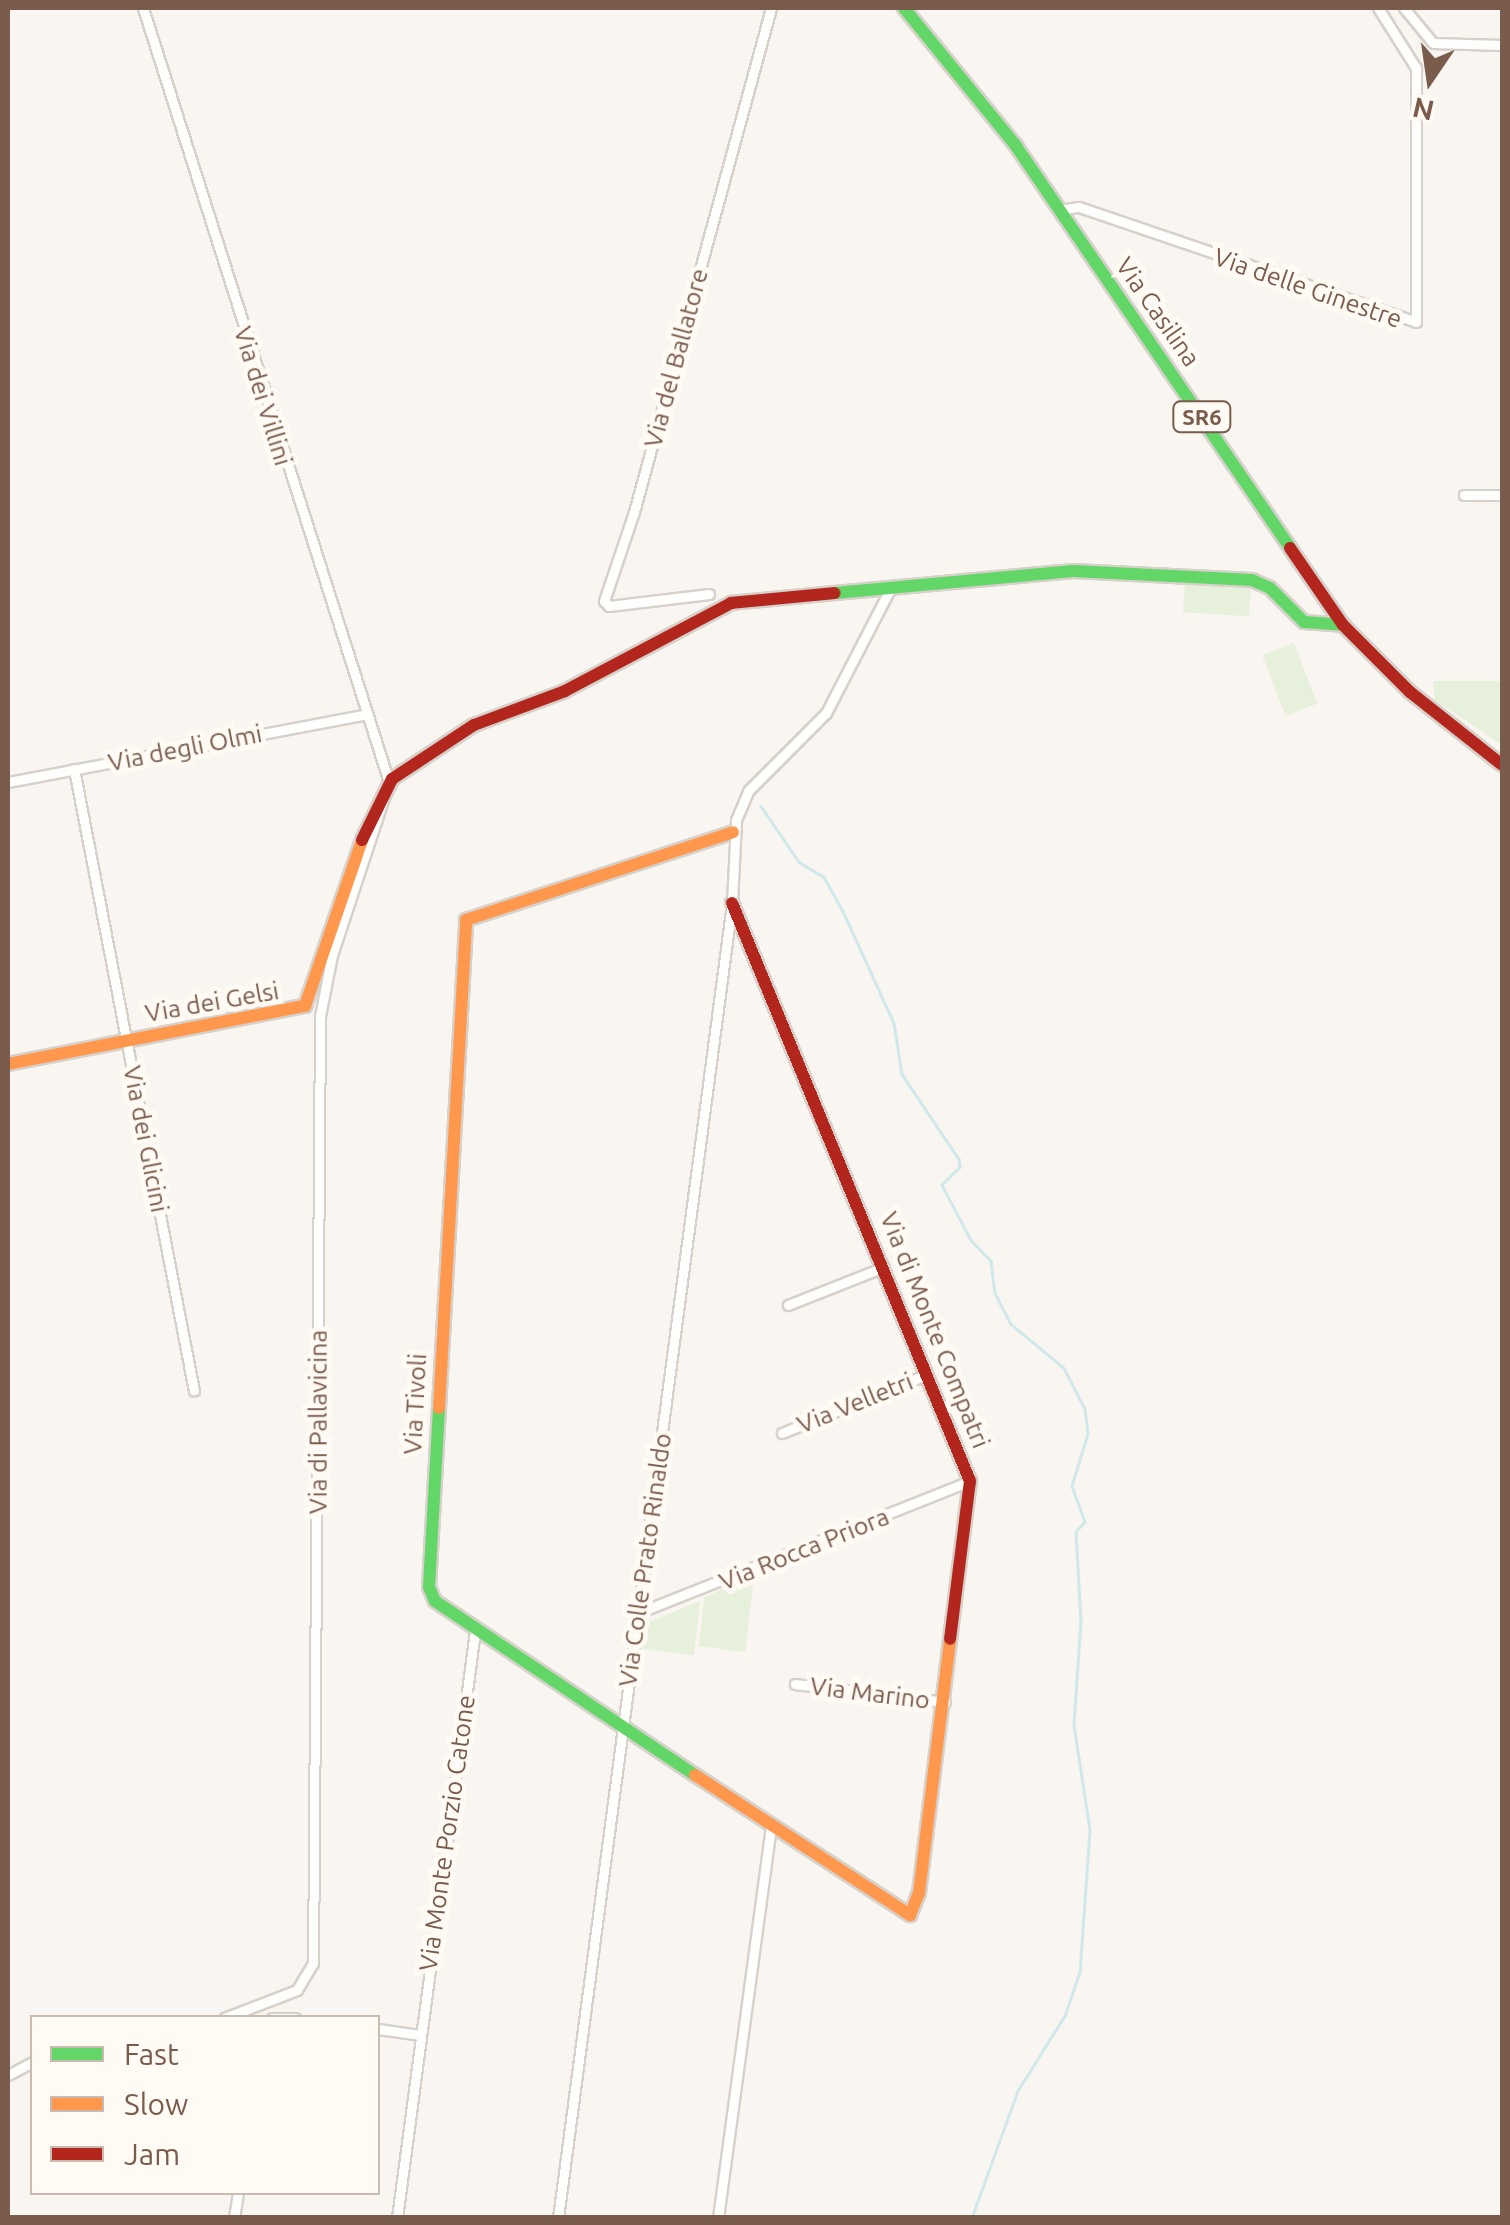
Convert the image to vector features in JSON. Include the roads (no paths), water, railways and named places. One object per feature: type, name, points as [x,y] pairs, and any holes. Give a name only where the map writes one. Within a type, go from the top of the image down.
[{"type":"street","name":"Via dei Villini","points":[[142,8],[364,715],[389,782]]},
{"type":"street","name":"Via del Ballatore","points":[[709,594],[608,606],[604,601],[634,512],[771,8]]},
{"type":"street","name":"Via Casilina","points":[[904,8],[1060,210],[1343,625],[1397,680],[1502,765]]},
{"type":"street","name":"Via delle Ginestre","points":[[1060,210],[1079,207],[1416,322],[1416,68],[1378,8]]},
{"type":"street","points":[[1404,8],[1434,43],[1502,45]]},
{"type":"street","points":[[1464,495],[1502,494]]},
{"type":"street","points":[[389,782],[479,722],[564,691],[730,603],[1060,571],[1247,579],[1270,588],[1304,622],[1343,625]]},
{"type":"street","points":[[734,832],[749,790],[826,713],[893,585]]},
{"type":"street","name":"Via degli Olmi","points":[[8,782],[364,715]]},
{"type":"street","name":"Via dei Glicini","points":[[74,769],[194,1391]]},
{"type":"street","name":"Via dei Gelsi","points":[[8,1064],[305,1006],[372,811],[389,782]]},
{"type":"street","name":"Via di Pallavicina","points":[[232,2015],[297,1990],[313,1963],[320,1016],[332,955],[389,782]]},
{"type":"street","name":"Via Colle Prato Rinaldo","points":[[558,2218],[732,903],[734,832]]},
{"type":"street","name":"Via Tivoli","points":[[734,832],[466,920],[428,1580],[436,1600],[475,1631],[771,1828],[912,1914]]},
{"type":"street","name":"Via di Monte Compatri","points":[[732,903],[970,1481],[945,1702],[912,1914]]},
{"type":"street","points":[[788,1305],[884,1267]]},
{"type":"street","name":"Via Velletri","points":[[782,1433],[928,1374]]},
{"type":"street","name":"Via Rocca Priora","points":[[638,1614],[970,1481]]},
{"type":"street","name":"Via Monte Porzio Catone","points":[[397,2218],[475,1631]]},
{"type":"street","name":"Via Marino","points":[[795,1684],[945,1702]]},
{"type":"street","points":[[718,2218],[771,1828]]},
{"type":"street","points":[[380,2029],[420,2035]]},
{"type":"street","points":[[8,2075],[30,2063]]},
{"type":"waterway","points":[[761,806],[799,862],[824,877],[842,909],[894,1023],[902,1074],[959,1159],[960,1167],[942,1185],[971,1240],[991,1261],[995,1293],[1011,1324],[1064,1368],[1085,1409],[1088,1434],[1072,1486],[1085,1522],[1076,1532],[1081,1621],[1074,1725],[1090,1830],[1080,1972],[1065,2016],[1018,2091],[972,2218]]}]
